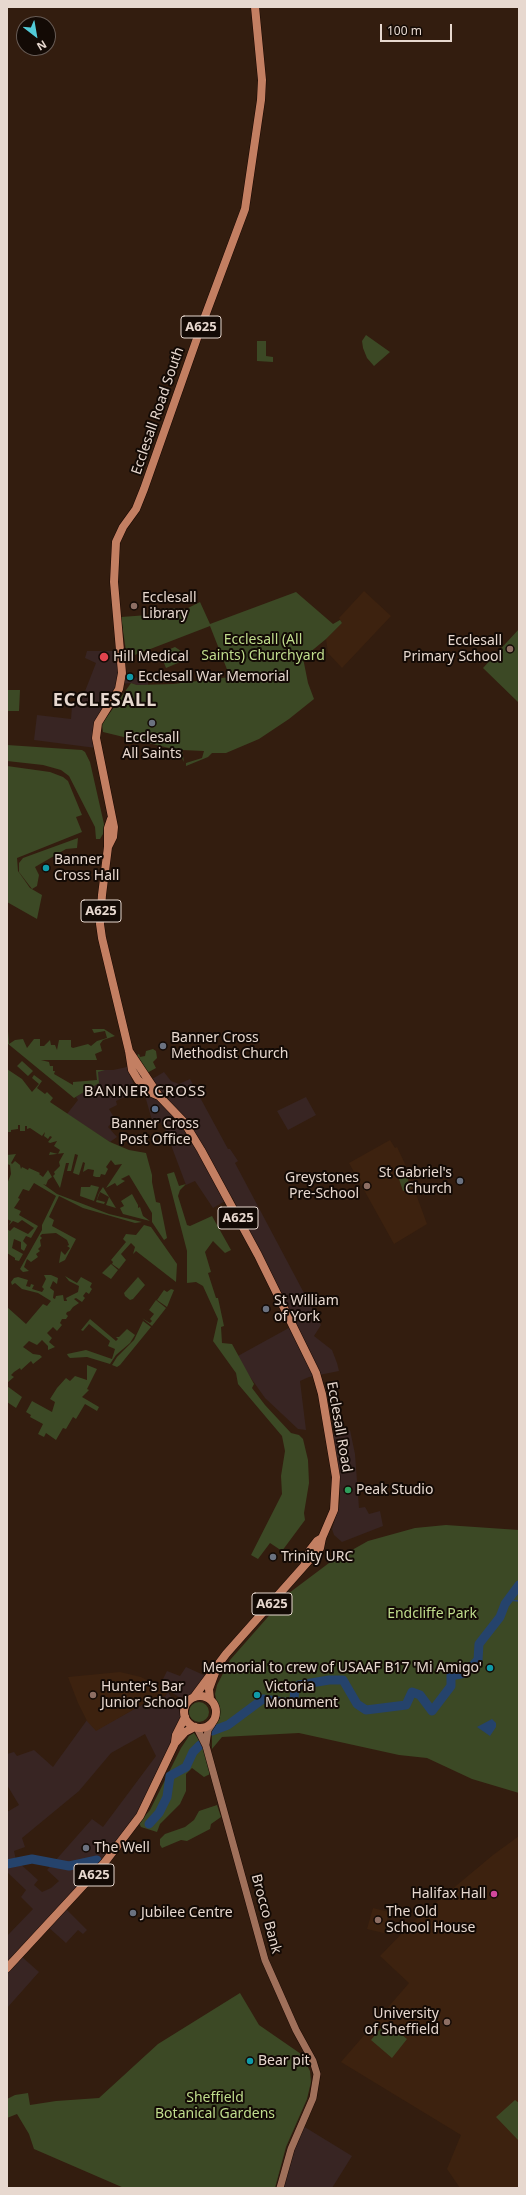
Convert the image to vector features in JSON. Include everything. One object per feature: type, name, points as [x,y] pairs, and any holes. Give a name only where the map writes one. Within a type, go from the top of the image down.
[{"type":"main road","name":"Ecclesall Road South","points":[[132,1070],[129,1051],[101,931],[108,847],[108,828],[112,819],[96,738],[98,723],[119,689],[122,673],[114,582],[116,542],[123,527],[136,509],[144,489],[203,320],[245,209],[262,93],[255,7]]},
{"type":"main road","name":"Ecclesall Road","points":[[129,1051],[159,1096],[184,1122],[203,1153],[261,1261],[319,1381],[335,1465],[336,1488],[332,1516],[322,1538],[320,1548],[226,1654],[194,1697]]},
{"type":"main road","name":"Ecclesall Road","points":[[132,1070],[138,1080],[152,1093],[159,1096]]},
{"type":"main road","name":"Ecclesall Road","points":[[210,1699],[209,1689],[216,1669]]},
{"type":"main road","points":[[194,1697],[203,1696],[210,1699]]},
{"type":"main road","name":"A625","points":[[175,1743],[176,1735],[185,1717],[185,1706],[194,1697]]},
{"type":"main road","name":"A625","points":[[7,1968],[97,1872],[135,1823],[153,1790],[175,1743],[185,1732],[196,1728],[207,1727],[212,1724],[217,1710],[210,1699]]},
{"type":"main road","points":[[185,1717],[187,1721],[196,1728]]},
{"type":"main road","name":"Brocco Bank","points":[[206,1746],[208,1730],[212,1724]]},
{"type":"main road","name":"Brocco Bank","points":[[196,1728],[206,1746],[264,1960],[296,2030],[313,2061],[317,2082],[313,2098],[291,2149],[280,2188]]},
{"type":"shaded area","points":[[364,591],[391,616],[342,668],[328,653],[326,639],[342,623],[339,618]]},
{"type":"shaded area","points":[[87,651],[121,651],[122,676],[148,679],[148,685],[137,685],[131,683],[120,684],[101,717],[96,748],[34,740],[37,715],[71,719],[72,706],[82,699],[96,663],[85,658]]},
{"type":"shaded area","points":[[127,1067],[137,1093],[116,1101],[117,1105],[109,1109],[115,1119],[108,1127],[117,1137],[110,1142],[67,1114],[78,1100],[76,1097],[97,1083],[96,1070],[113,1070]]},
{"type":"shaded area","points":[[164,1072],[171,1081],[179,1084],[190,1079],[228,1149],[230,1149],[238,1161],[235,1163],[321,1325],[314,1336],[332,1350],[339,1371],[309,1377],[300,1381],[306,1430],[298,1429],[265,1398],[236,1357],[296,1324],[232,1197],[213,1208],[195,1181],[186,1185],[165,1129],[160,1122],[153,1124],[142,1085]]},
{"type":"shaded area","points":[[306,1097],[316,1115],[288,1130],[277,1111]]},
{"type":"shaded area","points":[[390,1140],[395,1148],[397,1147],[405,1164],[427,1224],[394,1244],[349,1163]]},
{"type":"shaded area","points":[[350,1430],[355,1454],[359,1508],[365,1507],[369,1514],[380,1511],[383,1526],[342,1542],[334,1535],[332,1529],[340,1502],[340,1476],[332,1434]]},
{"type":"shaded area","points":[[186,1667],[208,1677],[192,1698],[179,1697],[160,1685],[167,1671],[180,1676]]},
{"type":"shaded area","points":[[120,1672],[141,1677],[168,1692],[165,1696],[145,1703],[96,1731],[87,1721],[68,1677]]},
{"type":"shaded area","points":[[168,1692],[187,1723],[175,1743],[144,1809],[64,1907],[87,1930],[83,1934],[78,1930],[66,1943],[47,1926],[21,1956],[39,1972],[7,2008],[7,1936],[33,1909],[21,1897],[26,1890],[7,1872],[7,1812],[19,1805],[7,1785],[7,1754],[14,1752],[17,1756],[34,1750],[53,1767],[87,1720],[96,1730],[145,1703],[165,1696]],"holes":[[[145,1734],[156,1756],[103,1827],[92,1819],[47,1870],[59,1881],[51,1888],[42,1892],[34,1885],[38,1880],[16,1860],[14,1851],[25,1847],[22,1838],[79,1791],[111,1753]]]},
{"type":"shaded area","name":"University of Sheffield","points":[[519,1836],[519,2188],[460,2188],[447,2169],[461,2135],[341,2062],[409,1983],[380,1956],[414,1921],[493,1855]]},
{"type":"shaded area","name":"The Old School House","points":[[373,1908],[389,1912],[384,1933],[367,1929]]},
{"type":"shaded area","points":[[303,2126],[352,2156],[332,2188],[282,2188]]},
{"type":"green space","points":[[366,335],[390,352],[374,366],[367,358],[363,348],[362,341]]},
{"type":"green space","points":[[257,341],[266,341],[266,356],[273,357],[273,362],[257,361]]},
{"type":"green space","name":"Ecclesall (All Saints) Churchyard","points":[[296,592],[333,624],[340,620],[342,623],[326,639],[303,658],[308,683],[314,699],[289,719],[259,739],[226,753],[212,753],[208,757],[186,766],[186,763],[202,758],[204,751],[182,750],[184,762],[180,754],[173,749],[103,732],[102,724],[131,683],[137,685],[173,684],[230,677],[210,626],[127,658],[121,617],[148,615],[163,608],[186,609],[200,602],[210,624]]},
{"type":"green space","name":"Ecclesall Primary School","points":[[519,629],[519,703],[483,668]]},
{"type":"green space","points":[[175,647],[181,651],[174,654],[171,653],[168,659],[176,662],[180,654],[182,654],[185,660],[166,668],[160,653]]},
{"type":"green space","points":[[7,690],[20,690],[19,711],[7,711]]},
{"type":"green space","points":[[7,745],[82,750],[85,752],[90,762],[104,824],[103,834],[100,839],[96,839],[95,827],[69,776],[61,770],[43,765],[7,761]]},
{"type":"green space","points":[[7,766],[50,772],[63,777],[68,781],[82,815],[76,817],[82,832],[17,858],[18,871],[30,888],[42,895],[37,919],[7,902]]},
{"type":"green space","points":[[78,838],[77,848],[66,849],[35,867],[39,875],[37,886],[32,889],[19,872],[19,863],[23,858]]},
{"type":"green space","points":[[92,1029],[104,1029],[115,1036],[103,1040],[100,1044],[102,1051],[95,1054],[97,1060],[41,1060],[49,1062],[50,1066],[53,1066],[53,1071],[55,1071],[54,1074],[73,1085],[73,1082],[97,1080],[96,1070],[105,1070],[98,1072],[99,1083],[74,1098],[7,1043],[8,1031],[9,1044],[15,1040],[23,1039],[27,1048],[34,1039],[40,1039],[40,1046],[44,1046],[50,1040],[51,1045],[55,1045],[57,1050],[59,1040],[71,1040],[71,1047],[73,1048],[88,1044],[91,1046],[97,1041],[107,1038],[105,1031],[94,1033]]},
{"type":"green space","points":[[153,1049],[156,1051],[157,1058],[153,1062],[156,1068],[147,1073],[137,1055],[139,1054],[140,1057],[145,1056],[146,1051]]},
{"type":"green space","points":[[22,1061],[33,1071],[28,1076],[17,1066]]},
{"type":"green space","points":[[7,1069],[22,1079],[32,1092],[39,1084],[32,1078],[34,1075],[42,1081],[37,1088],[45,1094],[47,1092],[53,1098],[50,1102],[110,1142],[129,1150],[146,1153],[152,1175],[156,1202],[160,1203],[167,1238],[164,1240],[152,1222],[152,1213],[129,1175],[121,1179],[125,1181],[117,1186],[115,1183],[106,1188],[122,1164],[115,1165],[111,1160],[106,1167],[108,1169],[105,1175],[101,1174],[100,1177],[96,1177],[93,1176],[94,1170],[88,1169],[83,1172],[85,1163],[83,1162],[79,1175],[73,1173],[78,1155],[75,1154],[71,1171],[67,1171],[69,1163],[66,1163],[60,1188],[53,1176],[55,1174],[54,1172],[60,1166],[59,1162],[64,1153],[58,1154],[60,1150],[54,1146],[57,1141],[50,1143],[48,1142],[52,1137],[50,1136],[48,1139],[44,1136],[45,1132],[42,1136],[30,1128],[27,1129],[27,1126],[25,1126],[25,1131],[20,1131],[20,1125],[18,1125],[18,1129],[7,1132]]},
{"type":"green space","points":[[50,1152],[57,1154],[49,1155]]},
{"type":"green space","points":[[16,1154],[11,1163],[12,1164],[15,1161],[20,1165],[21,1169],[22,1167],[28,1170],[29,1168],[40,1173],[39,1174],[43,1177],[48,1170],[52,1177],[48,1180],[46,1185],[43,1184],[57,1194],[109,1214],[142,1222],[135,1223],[83,1208],[59,1196],[49,1217],[54,1220],[52,1226],[76,1239],[65,1260],[59,1263],[61,1251],[65,1255],[70,1248],[67,1246],[69,1245],[67,1240],[56,1233],[42,1234],[40,1236],[42,1238],[40,1240],[41,1246],[38,1249],[40,1251],[36,1254],[38,1257],[31,1262],[27,1259],[24,1267],[29,1271],[23,1272],[20,1269],[42,1230],[42,1225],[56,1196],[34,1183],[29,1191],[23,1189],[18,1198],[20,1199],[14,1208],[21,1211],[19,1215],[38,1226],[31,1238],[26,1236],[23,1241],[27,1245],[24,1251],[21,1249],[21,1242],[14,1239],[12,1248],[23,1254],[19,1261],[15,1260],[15,1258],[7,1253],[7,1229],[10,1231],[14,1227],[28,1234],[34,1228],[22,1220],[18,1223],[13,1221],[9,1225],[11,1221],[7,1219],[7,1184],[11,1174],[10,1165],[7,1164],[7,1155]]},
{"type":"green space","points":[[174,1172],[179,1186],[186,1184],[180,1190],[178,1196],[187,1225],[190,1226],[212,1216],[231,1250],[225,1253],[213,1241],[205,1252],[211,1272],[208,1273],[216,1298],[218,1298],[224,1326],[221,1327],[222,1343],[232,1344],[254,1384],[252,1388],[265,1405],[291,1433],[299,1435],[303,1439],[308,1460],[309,1483],[304,1513],[305,1520],[282,1551],[270,1543],[258,1559],[251,1555],[282,1494],[281,1476],[285,1451],[282,1436],[238,1384],[236,1373],[213,1341],[218,1319],[203,1286],[196,1282],[187,1283],[187,1251],[167,1174]]},
{"type":"green space","points":[[406,1174],[411,1188],[403,1191],[398,1176]]},
{"type":"green space","points":[[91,1185],[99,1187],[94,1201],[80,1196],[81,1187],[90,1187]]},
{"type":"green space","points":[[103,1187],[116,1208],[106,1205],[109,1197],[100,1192],[97,1200],[105,1202],[104,1204],[96,1202],[99,1193]]},
{"type":"green space","points":[[132,1194],[138,1208],[140,1207],[143,1216],[150,1221],[123,1214],[120,1208],[124,1206],[121,1201]]},
{"type":"green space","points":[[144,1225],[151,1227],[177,1264],[176,1282],[136,1251],[133,1254],[135,1247],[131,1243],[121,1254],[126,1260],[119,1269],[112,1264],[113,1262],[111,1260],[126,1242],[123,1239],[126,1234],[136,1235]]},
{"type":"green space","points":[[111,1264],[118,1270],[111,1279],[102,1273]]},
{"type":"green space","points":[[44,1275],[51,1275],[58,1278],[57,1284],[53,1281],[50,1288],[54,1291],[53,1298],[55,1299],[56,1296],[63,1295],[64,1301],[67,1301],[66,1298],[78,1292],[79,1286],[69,1281],[65,1276],[77,1283],[81,1277],[92,1283],[90,1287],[92,1289],[89,1294],[86,1292],[83,1296],[85,1298],[82,1302],[76,1298],[74,1299],[79,1303],[67,1312],[66,1314],[68,1316],[66,1319],[62,1319],[60,1323],[62,1325],[57,1331],[53,1327],[47,1333],[52,1338],[49,1342],[55,1347],[48,1350],[48,1346],[42,1340],[37,1345],[29,1341],[23,1347],[33,1354],[40,1355],[42,1357],[33,1364],[31,1361],[21,1370],[20,1368],[14,1372],[11,1375],[14,1377],[7,1383],[7,1307],[26,1324],[43,1304],[47,1306],[51,1301],[38,1293],[22,1289],[15,1283],[12,1285],[11,1282],[14,1278],[18,1277],[28,1280],[26,1286],[30,1287],[31,1284],[34,1285],[32,1289],[42,1292],[44,1289],[42,1287],[46,1279]]},
{"type":"green space","points":[[138,1277],[145,1285],[133,1299],[130,1300],[124,1293]]},
{"type":"green space","points":[[171,1289],[174,1290],[167,1307],[157,1300],[164,1290],[167,1292]]},
{"type":"green space","points":[[156,1300],[166,1308],[152,1326],[142,1318],[150,1323],[152,1321],[150,1319],[154,1314],[149,1310]]},
{"type":"green space","points":[[90,1319],[116,1341],[118,1339],[116,1337],[119,1337],[127,1329],[135,1335],[130,1343],[116,1355],[110,1364],[87,1357],[70,1358],[67,1354],[86,1350],[112,1359],[115,1349],[108,1346],[110,1341],[89,1324],[83,1331],[81,1330]]},
{"type":"green space","points":[[143,1321],[151,1327],[120,1365],[117,1367],[112,1365],[117,1357],[134,1340]]},
{"type":"green space","points":[[87,1365],[97,1369],[87,1389],[89,1390],[82,1397],[99,1407],[97,1411],[85,1404],[76,1419],[73,1417],[66,1429],[63,1428],[56,1440],[46,1433],[44,1437],[38,1434],[43,1424],[30,1417],[31,1415],[26,1412],[32,1401],[52,1412],[55,1402],[50,1399],[57,1388],[66,1378],[70,1381],[75,1376],[87,1380]]},
{"type":"green space","points":[[7,1386],[22,1397],[16,1408],[7,1402]]},
{"type":"green space","name":"Endcliffe Park","points":[[446,1525],[519,1530],[519,1793],[472,1779],[427,1758],[399,1755],[299,1733],[222,1737],[212,1749],[212,1730],[220,1718],[215,1694],[217,1685],[230,1660],[289,1593],[329,1563],[368,1541],[415,1528]]},
{"type":"green space","points":[[199,1702],[206,1705],[209,1712],[206,1719],[199,1722],[192,1719],[189,1712],[192,1705]]},
{"type":"green space","points":[[194,1733],[203,1746],[210,1774],[204,1777],[192,1768],[186,1774],[186,1791],[180,1804],[160,1824],[157,1832],[141,1827],[139,1823],[150,1810],[181,1748],[189,1736]]},
{"type":"green space","points":[[217,1805],[221,1817],[211,1824],[210,1829],[187,1841],[181,1840],[162,1848],[160,1845],[160,1839],[165,1834],[185,1827],[194,1820],[199,1811]]},
{"type":"green space","name":"Sheffield Botanical Gardens","points":[[240,1993],[259,2025],[301,2054],[310,2071],[311,2082],[307,2099],[286,2147],[275,2188],[124,2188],[34,2149],[29,2134],[17,2114],[7,2118],[7,2099],[15,2095],[28,2093],[30,2105],[56,2101],[99,2098],[158,2044]]},
{"type":"green space","points":[[386,2022],[407,2039],[392,2058],[371,2040]]},
{"type":"green space","points":[[515,2100],[519,2103],[519,2141],[496,2117]]},
{"type":"water","points":[[492,1719],[496,1723],[496,1727],[490,1736],[477,1727]]},
{"type":"waterway","points":[[212,1731],[228,1725],[263,1699],[290,1703],[294,1699],[295,1688],[299,1685],[329,1680],[343,1680],[357,1704],[366,1710],[406,1705],[412,1692],[420,1695],[432,1711],[451,1686],[451,1676],[465,1673],[478,1660],[479,1644],[500,1617],[505,1604],[519,1585]]},
{"type":"waterway","points":[[508,1600],[519,1601]]},
{"type":"waterway","points":[[149,1824],[159,1813],[167,1797],[170,1776],[186,1767],[193,1752],[200,1745]]},
{"type":"waterway","points":[[7,1864],[32,1859],[69,1866],[97,1860]]},
{"type":"place","name":"Ecclesall Library","points":[[134,606]]},
{"type":"place","name":"Ecclesall Primary School","points":[[510,649]]},
{"type":"place","name":"Hill Medical","points":[[104,657]]},
{"type":"place","name":"Ecclesall War Memorial","points":[[130,677]]},
{"type":"place","name":"Ecclesall All Saints","points":[[152,723]]},
{"type":"place","name":"Banner Cross Hall","points":[[46,868]]},
{"type":"place","name":"Banner Cross Methodist Church","points":[[163,1046]]},
{"type":"place","name":"Banner Cross Post Office","points":[[155,1109]]},
{"type":"place","name":"St Gabriel's Church","points":[[460,1181]]},
{"type":"place","name":"Greystones Pre-School","points":[[367,1186]]},
{"type":"place","name":"St William of York","points":[[266,1309]]},
{"type":"place","name":"Peak Studio","points":[[348,1490]]},
{"type":"place","name":"Trinity URC","points":[[273,1557]]},
{"type":"place","name":"Memorial to crew of USAAF B17 'Mi Amigo'","points":[[490,1668]]},
{"type":"place","name":"Hunter's Bar Junior School","points":[[93,1695]]},
{"type":"place","name":"Victoria Monument","points":[[257,1695]]},
{"type":"place","name":"The Well","points":[[86,1848]]},
{"type":"place","name":"Halifax Hall","points":[[494,1894]]},
{"type":"place","name":"Jubilee Centre","points":[[133,1913]]},
{"type":"place","name":"The Old School House","points":[[378,1920]]},
{"type":"place","name":"University of Sheffield","points":[[447,2022]]},
{"type":"place","name":"Bear pit","points":[[250,2061]]},
{"type":"district","name":"ECCLESALL","points":[[105,701]]},
{"type":"district","name":"BANNER CROSS","points":[[145,1092]]}]
